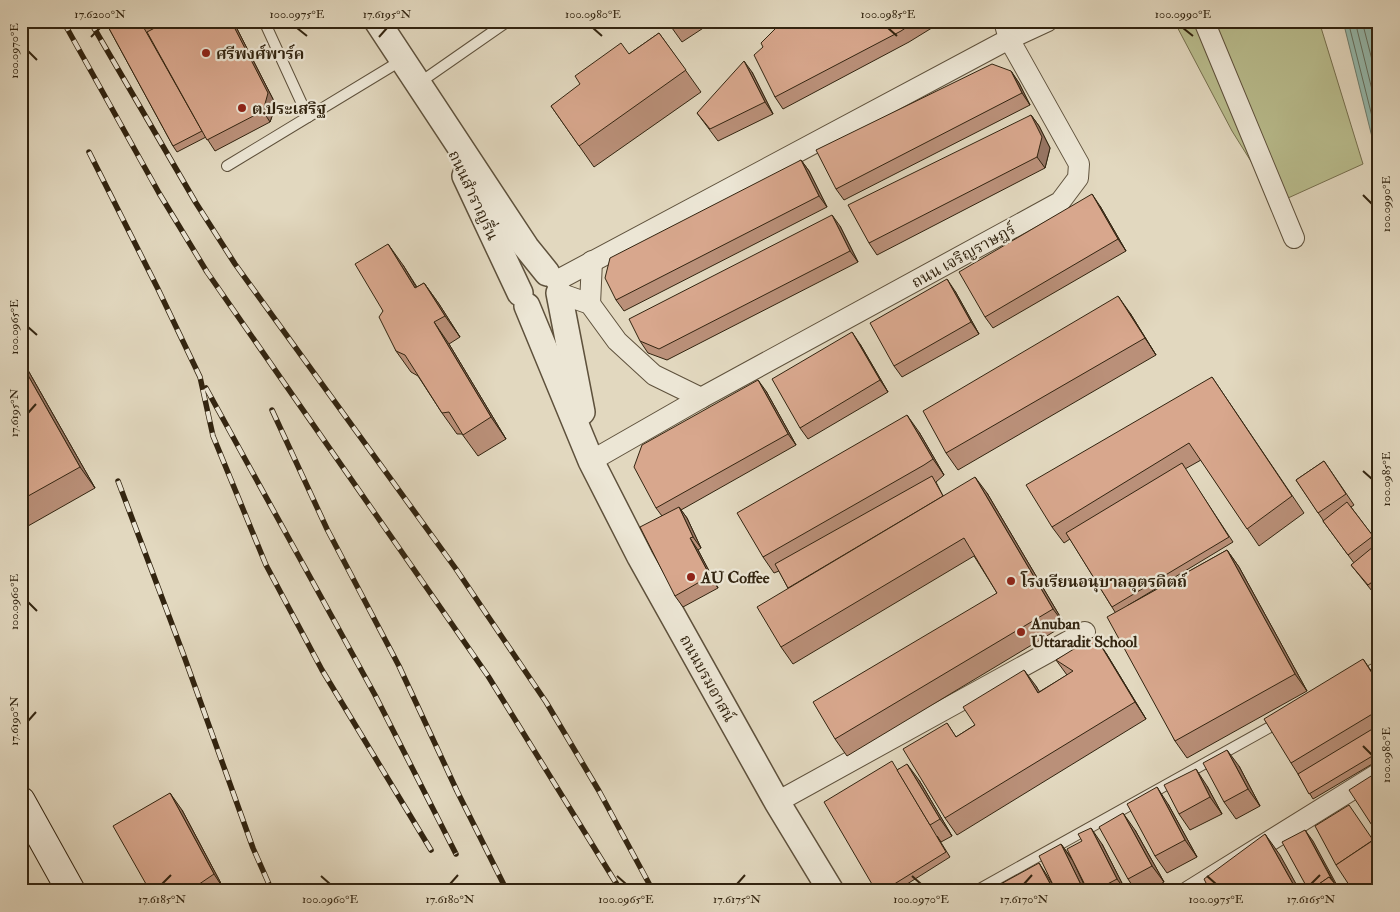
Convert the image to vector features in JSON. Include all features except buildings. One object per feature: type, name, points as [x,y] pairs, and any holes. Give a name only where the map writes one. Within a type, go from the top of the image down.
[{"type":"main road","points":[[21,801],[71,891]]},
{"type":"street","name":"ถนนสำราญรื่น","points":[[377,21],[526,246],[554,282]]},
{"type":"street","points":[[554,282],[1006,30],[1048,21]]},
{"type":"street","points":[[1204,21],[1294,238]]},
{"type":"street","name":"ถนน เจริญราษฎร์","points":[[591,461],[701,398],[1060,202],[1078,178],[1078,164],[1006,30]]},
{"type":"street","name":"ถนนสำราญรื่น","points":[[423,90],[523,300]]},
{"type":"street","points":[[590,304],[592,261]]},
{"type":"street","points":[[554,282],[554,306],[548,310],[533,310],[523,300],[521,286],[524,280],[538,272],[590,304],[617,341],[654,375],[701,398]]},
{"type":"street","name":"ถนนบรมอาสน์","points":[[554,282],[591,461]]},
{"type":"street","name":"ถนนบรมอาสน์","points":[[523,300],[591,461],[640,557],[777,802],[831,891]]},
{"type":"street","points":[[777,802],[1085,632]]},
{"type":"street","points":[[1189,891],[1379,773]]},
{"type":"lane","points":[[264,21],[308,117]]},
{"type":"lane","points":[[423,90],[508,21]]},
{"type":"lane","points":[[227,166],[403,60]]},
{"type":"lane","points":[[1353,680],[1379,666]]},
{"type":"lane","points":[[976,891],[1285,718]]},
{"type":"green space","points":[[1174,21],[1319,21],[1363,164],[1277,203],[1232,131]]},
{"type":"water","points":[[1343,21],[1379,21],[1379,165]]},
{"type":"railway","points":[[63,21],[159,193],[207,272],[488,676],[621,891]]},
{"type":"railway","points":[[90,21],[196,203],[235,264],[456,569],[546,702],[599,791],[653,891]]},
{"type":"railway","points":[[89,152],[200,377],[213,436],[266,565],[322,670],[431,850]]},
{"type":"railway","points":[[206,388],[375,695],[456,854]]},
{"type":"railway","points":[[272,410],[327,529],[399,666],[457,791],[507,891]]},
{"type":"railway","points":[[118,481],[184,656],[253,848],[272,891]]},
{"type":"place","name":"ศรีพงศ์พาร์ค","points":[[206,53]]},
{"type":"place","name":"ต.ประเสริฐ","points":[[242,108]]},
{"type":"place","name":"AU Coffee","points":[[691,577]]},
{"type":"place","name":"โรงเรียนอนุบาลอุตรดิตถ์","points":[[1011,581]]},
{"type":"place","name":"Anuban Uttaradit School","points":[[1021,632]]}]
